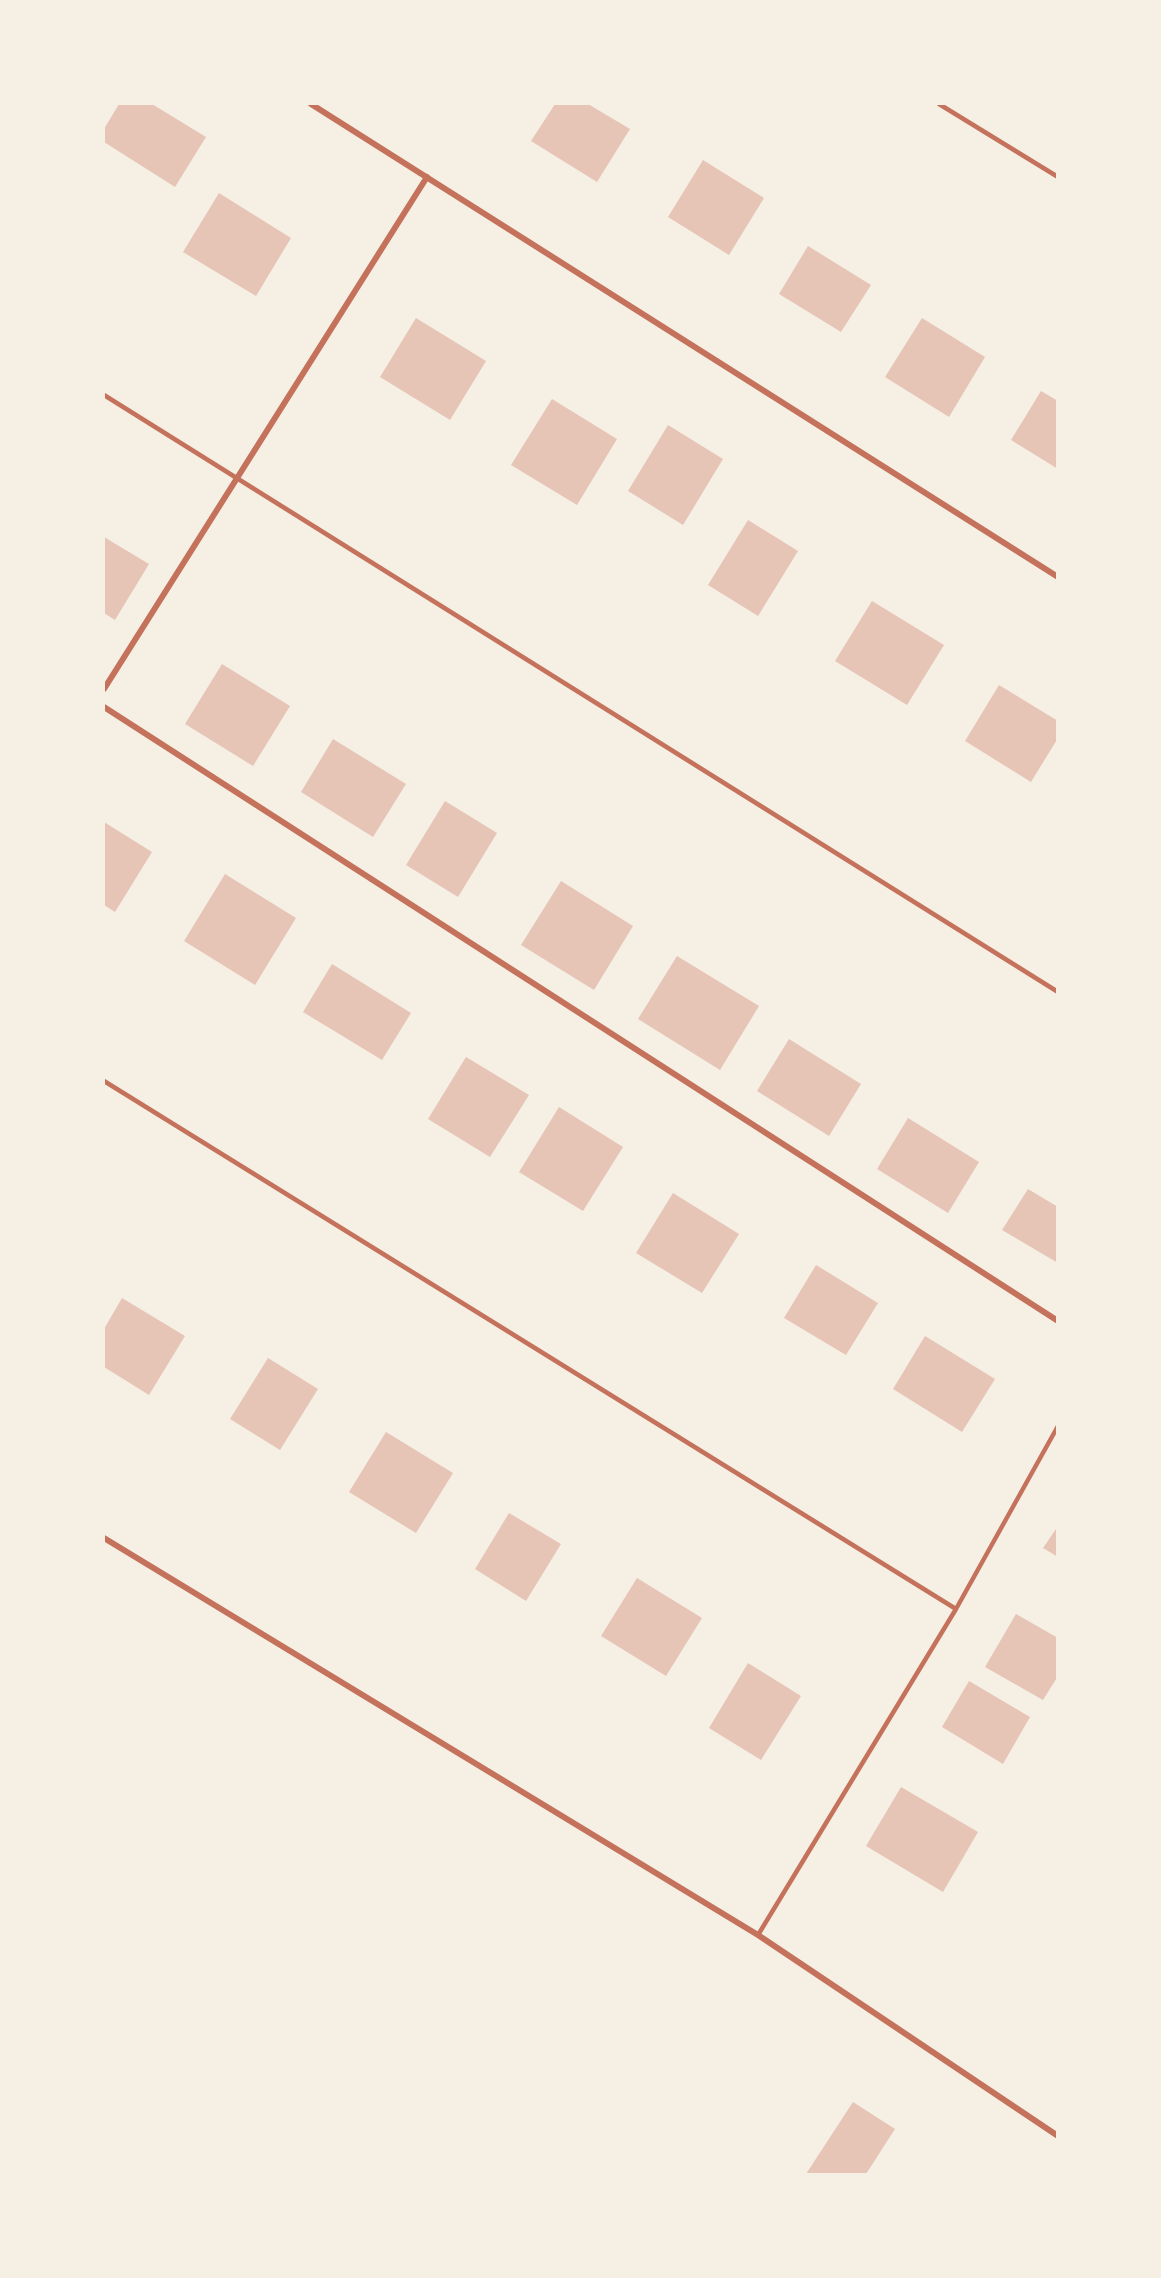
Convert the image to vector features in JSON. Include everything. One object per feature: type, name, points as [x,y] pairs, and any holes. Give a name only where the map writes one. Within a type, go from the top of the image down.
[{"type":"street","points":[[311,104],[1058,577]]},
{"type":"street","points":[[104,689],[428,177]]},
{"type":"street","points":[[104,707],[1058,1321]]},
{"type":"street","points":[[104,1538],[758,1935],[1058,2136]]},
{"type":"lane","points":[[939,104],[1058,177]]},
{"type":"lane","points":[[104,395],[1058,992]]},
{"type":"lane","points":[[104,1081],[956,1609]]},
{"type":"lane","points":[[758,1935],[956,1609],[1058,1426]]},
{"type":"building","points":[[119,104],[152,104],[206,137],[175,187],[104,142],[104,129]]},
{"type":"building","points":[[555,104],[588,104],[630,129],[597,182],[531,141]]},
{"type":"building","points":[[703,160],[764,198],[729,255],[668,217]]},
{"type":"building","points":[[219,193],[291,238],[256,296],[183,252]]},
{"type":"building","points":[[808,246],[871,285],[841,332],[779,294]]},
{"type":"building","points":[[416,318],[486,361],[450,420],[380,377]]},
{"type":"building","points":[[922,318],[985,357],[949,417],[885,377]]},
{"type":"building","points":[[1041,391],[1058,401],[1058,469],[1011,440]]},
{"type":"building","points":[[552,399],[617,439],[577,505],[511,465]]},
{"type":"building","points":[[668,425],[723,459],[683,525],[628,491]]},
{"type":"building","points":[[748,520],[798,551],[758,616],[708,585]]},
{"type":"building","points":[[104,537],[149,564],[115,620],[104,613]]},
{"type":"building","points":[[872,601],[944,645],[907,705],[835,661]]},
{"type":"building","points":[[222,664],[290,706],[253,766],[185,724]]},
{"type":"building","points":[[999,685],[1058,721],[1058,738],[1031,782],[965,741]]},
{"type":"building","points":[[333,739],[406,784],[373,837],[301,792]]},
{"type":"building","points":[[445,801],[497,833],[458,897],[406,865]]},
{"type":"building","points":[[104,822],[152,852],[115,912],[104,905]]},
{"type":"building","points":[[225,874],[296,918],[255,985],[184,941]]},
{"type":"building","points":[[561,881],[633,926],[594,990],[521,945]]},
{"type":"building","points":[[677,956],[759,1006],[720,1070],[638,1019]]},
{"type":"building","points":[[332,964],[411,1013],[382,1060],[303,1012]]},
{"type":"building","points":[[789,1039],[861,1084],[829,1136],[757,1091]]},
{"type":"building","points":[[466,1057],[529,1095],[490,1157],[428,1119]]},
{"type":"building","points":[[559,1107],[623,1147],[583,1211],[519,1172]]},
{"type":"building","points":[[908,1118],[979,1162],[948,1213],[877,1169]]},
{"type":"building","points":[[1028,1189],[1058,1207],[1058,1263],[1002,1230]]},
{"type":"building","points":[[673,1193],[739,1234],[702,1293],[636,1253]]},
{"type":"building","points":[[816,1265],[878,1303],[846,1355],[784,1318]]},
{"type":"building","points":[[122,1298],[185,1336],[149,1395],[104,1367],[104,1329]]},
{"type":"building","points":[[925,1336],[995,1379],[962,1432],[893,1389]]},
{"type":"building","points":[[268,1358],[318,1389],[280,1450],[230,1419]]},
{"type":"building","points":[[386,1432],[453,1473],[416,1533],[349,1492]]},
{"type":"building","points":[[509,1513],[561,1544],[526,1601],[475,1569]]},
{"type":"building","points":[[1058,1526],[1058,1557],[1043,1548]]},
{"type":"building","points":[[637,1578],[702,1618],[666,1676],[601,1636]]},
{"type":"building","points":[[1016,1614],[1058,1638],[1058,1676],[1043,1700],[985,1667]]},
{"type":"building","points":[[748,1663],[801,1696],[761,1760],[709,1728]]},
{"type":"building","points":[[969,1681],[1030,1717],[1003,1764],[942,1727]]},
{"type":"building","points":[[901,1787],[978,1832],[943,1892],[866,1846]]},
{"type":"building","points":[[853,2102],[895,2129],[866,2174],[806,2174]]}]
